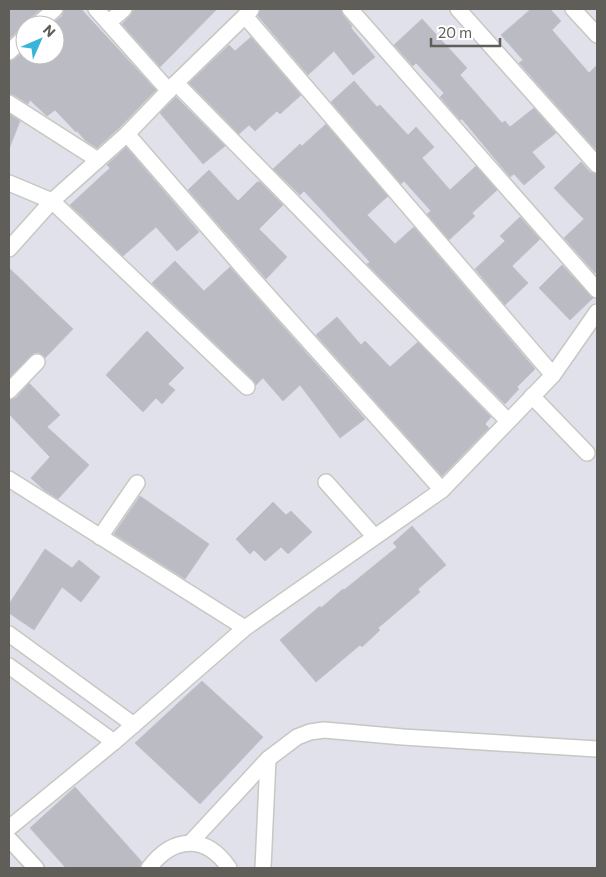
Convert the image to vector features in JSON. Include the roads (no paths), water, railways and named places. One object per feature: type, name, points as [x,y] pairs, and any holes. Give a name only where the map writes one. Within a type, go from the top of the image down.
[{"type":"street","points":[[96,9],[508,422]]},
{"type":"street","points":[[109,22],[124,9]]},
{"type":"street","points":[[350,9],[597,290]]},
{"type":"street","points":[[458,9],[597,165]]},
{"type":"street","points":[[573,9],[597,36]]},
{"type":"street","points":[[9,249],[52,200],[127,134],[248,12],[553,375]]},
{"type":"street","points":[[9,104],[98,160]]},
{"type":"street","points":[[127,134],[246,271],[442,490]]},
{"type":"street","points":[[9,183],[52,200],[247,387]]},
{"type":"street","points":[[9,828],[114,742],[245,628],[442,490],[553,375],[597,312]]},
{"type":"street","points":[[9,391],[36,362]]},
{"type":"street","points":[[532,396],[587,453]]},
{"type":"street","points":[[9,480],[245,628]]},
{"type":"street","points":[[326,482],[374,536]]},
{"type":"street","points":[[100,537],[137,483]]},
{"type":"street","points":[[9,634],[134,725]]},
{"type":"street","points":[[9,666],[114,742]]},
{"type":"street","points":[[149,868],[166,851],[191,842],[268,759],[297,737],[310,732],[324,730],[597,749]]},
{"type":"street","points":[[263,868],[268,759]]},
{"type":"street","points":[[9,839],[36,868]]},
{"type":"street","points":[[191,842],[210,850],[223,859],[229,868]]}]
